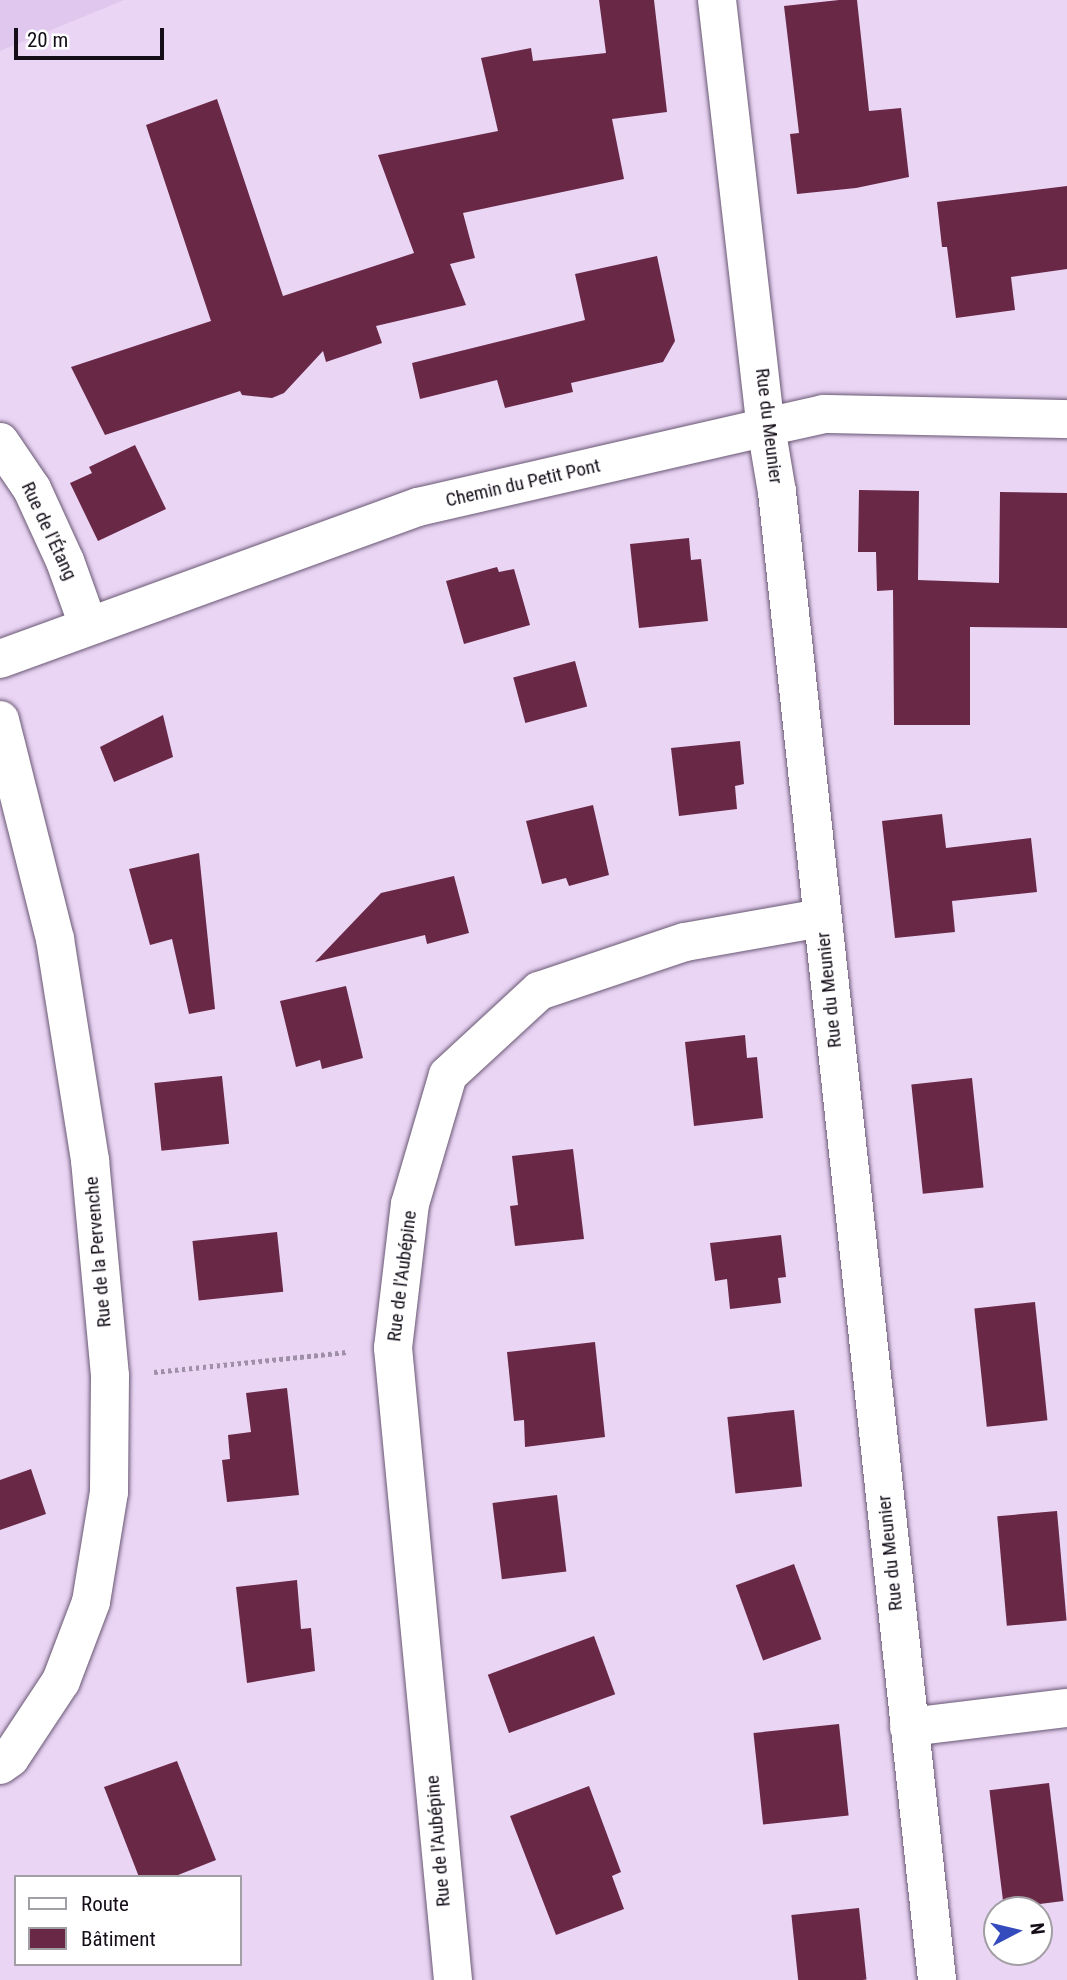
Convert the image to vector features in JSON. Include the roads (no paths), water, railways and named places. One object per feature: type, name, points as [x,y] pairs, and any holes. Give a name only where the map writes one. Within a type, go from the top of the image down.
[{"type":"street","name":"Rue du Meunier","points":[[717,0],[766,426],[777,492],[937,1980]]},
{"type":"street","name":"Chemin du Petit Pont","points":[[0,659],[418,507],[766,426],[824,414],[1067,419]]},
{"type":"street","name":"Rue de l'Étang","points":[[0,442],[32,489],[65,561],[88,625]]},
{"type":"street","name":"Rue de la Pervenche","points":[[0,720],[55,939],[90,1160],[110,1376],[109,1492],[91,1602],[61,1681],[10,1758],[0,1765]]},
{"type":"street","name":"Rue de l'Aubépine","points":[[453,1980],[393,1348],[410,1203],[448,1075],[539,991],[685,942],[821,918]]},
{"type":"street","points":[[909,1727],[1067,1708]]}]
